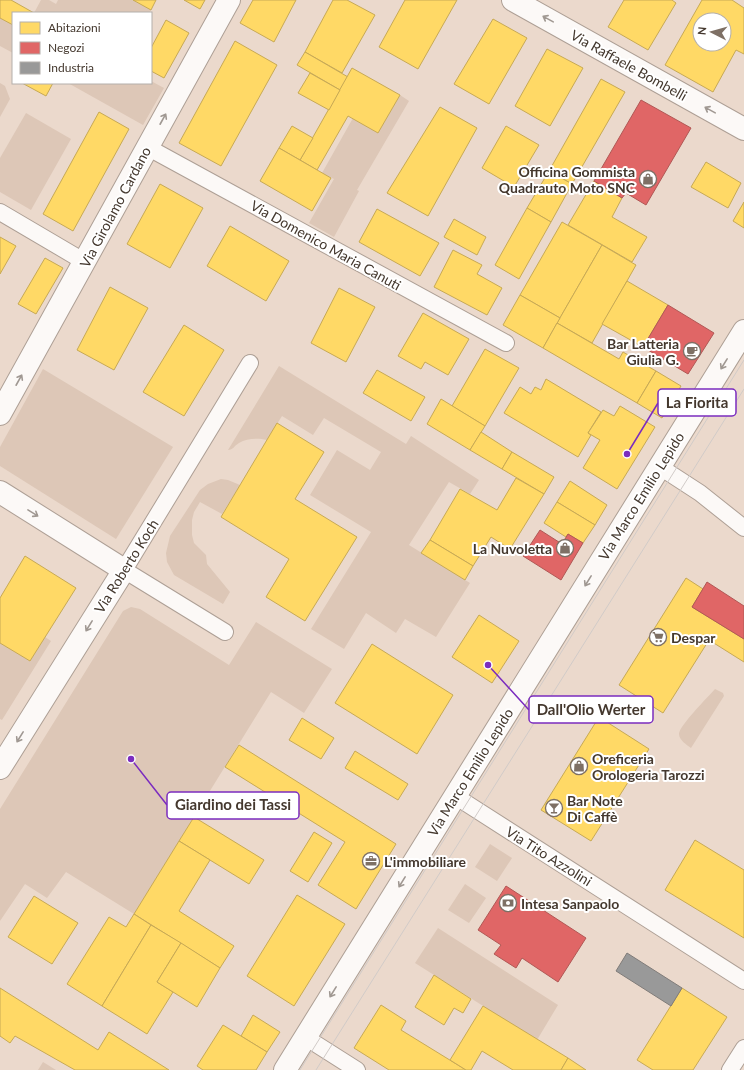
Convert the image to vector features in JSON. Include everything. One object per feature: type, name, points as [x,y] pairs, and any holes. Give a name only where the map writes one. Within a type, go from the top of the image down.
[{"type":"street","name":"Via Girolamo Cardano","points":[[0,414],[229,0]]},
{"type":"street","name":"Via Raffaele Bombelli","points":[[514,0],[744,129]]},
{"type":"street","name":"Via Marco Emilio Lepido","points":[[285,1070],[744,331]]},
{"type":"street","points":[[0,492],[124,570]]},
{"type":"street","name":"Via Roberto Koch","points":[[0,768],[124,570]]},
{"type":"lane","name":"Via Domenico Maria Canuti","points":[[147,147],[506,343]]},
{"type":"lane","points":[[0,212],[85,262]]},
{"type":"lane","name":"Via Roberto Koch","points":[[124,570],[250,364]]},
{"type":"lane","points":[[660,467],[700,493],[744,528]]},
{"type":"lane","points":[[124,570],[225,632]]},
{"type":"lane","name":"Via Tito Azzolini","points":[[454,796],[744,981]]},
{"type":"lane","points":[[305,1037],[357,1070]]},
{"type":"lane","points":[[730,1070],[744,1048]]},
{"type":"shaded area","points":[[41,0],[49,0],[56,4],[58,0],[133,0],[151,10],[150,12],[35,12]]},
{"type":"shaded area","points":[[0,18],[12,24],[12,52],[0,46]]},
{"type":"shaded area","points":[[152,82],[164,88],[143,125],[70,84],[152,84]]},
{"type":"shaded area","points":[[0,83],[5,86],[10,99],[0,117]]},
{"type":"shaded area","points":[[400,95],[409,101],[357,190],[359,191],[334,237],[309,223],[334,179],[322,173],[353,118],[378,133]]},
{"type":"shaded area","points":[[26,113],[71,139],[31,210],[0,192],[0,158]]},
{"type":"shaded area","points":[[279,366],[406,444],[411,436],[479,480],[470,494],[449,482],[409,545],[470,583],[436,637],[405,619],[396,633],[366,613],[344,649],[311,629],[371,532],[310,495],[337,450],[370,470],[381,452],[324,418],[313,435],[282,416],[267,440],[245,440],[228,450]]},
{"type":"shaded area","points":[[43,369],[173,447],[116,539],[0,466],[0,447]]},
{"type":"shaded area","points":[[221,479],[240,485],[222,514],[200,502],[194,512],[192,520],[192,535],[194,543],[206,555],[207,564],[230,592],[223,604],[174,575],[167,562],[166,553],[170,536],[200,490],[208,484]]},
{"type":"shaded area","points":[[131,607],[140,609],[229,665],[256,622],[332,669],[304,713],[271,692],[134,914],[66,872],[47,898],[25,884],[0,921],[0,809],[123,611]]},
{"type":"shaded area","points":[[45,637],[51,641],[2,720],[0,719],[0,643],[30,661]]},
{"type":"shaded area","points":[[715,689],[723,693],[724,696],[691,748],[680,738],[680,730]]},
{"type":"shaded area","points":[[490,844],[512,858],[497,881],[475,867]]},
{"type":"shaded area","points":[[465,884],[486,898],[469,923],[448,910]]},
{"type":"shaded area","points":[[438,928],[558,1005],[537,1040],[415,963]]},
{"type":"shaded area","points":[[43,1062],[56,1070],[38,1070]]},
{"type":"building: Abitazioni","points":[[0,0],[11,0],[32,12],[12,12],[12,24],[0,18]]},
{"type":"building: Abitazioni","points":[[133,0],[156,0],[151,10]]},
{"type":"building: Abitazioni","points":[[184,0],[205,0],[200,9]]},
{"type":"building: Abitazioni","points":[[253,0],[296,0],[274,42],[240,23]]},
{"type":"building: Abitazioni","points":[[333,0],[347,0],[375,15],[342,73],[305,52]]},
{"type":"building: Abitazioni","points":[[405,0],[457,0],[418,69],[379,47]]},
{"type":"building: Abitazioni","points":[[624,0],[672,0],[676,3],[648,50],[608,27]]},
{"type":"building: Abitazioni","points":[[702,0],[732,0],[744,8],[744,54],[736,50],[713,92],[665,65],[692,18],[692,52],[732,52],[732,12],[695,12]]},
{"type":"building: Abitazioni","points":[[493,19],[527,38],[489,104],[454,84]]},
{"type":"building: Abitazioni","points":[[166,20],[189,33],[164,78],[152,72],[152,46]]},
{"type":"building: Abitazioni","points":[[235,41],[277,65],[221,166],[179,143]]},
{"type":"building: Abitazioni","points":[[547,49],[583,68],[550,126],[515,106]]},
{"type":"building: Abitazioni","points":[[305,52],[348,77],[340,90],[297,65]]},
{"type":"building: Abitazioni","points":[[352,68],[400,95],[378,133],[348,116],[317,170],[300,160]]},
{"type":"building: Abitazioni","points":[[310,73],[340,90],[329,110],[298,93]]},
{"type":"building: Abitazioni","points":[[601,79],[625,92],[572,184],[549,171]]},
{"type":"building: Abitazioni","points":[[24,84],[52,84],[46,96]]},
{"type":"building: Abitazioni","points":[[440,107],[477,128],[428,216],[387,193]]},
{"type":"building: Abitazioni","points":[[99,112],[129,129],[73,231],[43,214]]},
{"type":"building: Abitazioni","points":[[292,126],[313,138],[300,160],[279,148]]},
{"type":"building: Abitazioni","points":[[506,126],[539,145],[514,187],[482,168]]},
{"type":"building: Abitazioni","points":[[279,148],[331,178],[312,211],[260,181]]},
{"type":"building: Abitazioni","points":[[706,162],[741,183],[728,208],[691,187]]},
{"type":"building: Abitazioni","points":[[549,171],[572,184],[551,222],[527,208]]},
{"type":"building: Abitazioni","points":[[594,181],[622,198],[612,217],[647,237],[632,262],[568,225]]},
{"type":"building: Abitazioni","points":[[160,184],[203,208],[170,268],[127,244]]},
{"type":"building: Abitazioni","points":[[744,202],[744,228],[733,221]]},
{"type":"building: Abitazioni","points":[[527,208],[551,222],[519,279],[495,265]]},
{"type":"building: Abitazioni","points":[[377,209],[439,243],[420,276],[359,242]]},
{"type":"building: Abitazioni","points":[[454,219],[486,237],[477,255],[444,237]]},
{"type":"building: Abitazioni","points":[[562,222],[602,245],[560,318],[520,295]]},
{"type":"building: Abitazioni","points":[[230,226],[289,261],[266,301],[207,266]]},
{"type":"building: Abitazioni","points":[[0,237],[16,246],[0,274]]},
{"type":"building: Abitazioni","points":[[602,245],[636,265],[592,343],[557,323]]},
{"type":"building: Abitazioni","points":[[453,250],[482,265],[477,274],[502,288],[487,315],[434,287]]},
{"type":"building: Abitazioni","points":[[45,258],[63,268],[36,314],[18,304]]},
{"type":"building: Abitazioni","points":[[627,281],[668,305],[643,347],[602,324]]},
{"type":"building: Abitazioni","points":[[110,287],[148,308],[114,370],[77,350]]},
{"type":"building: Abitazioni","points":[[339,288],[375,307],[346,362],[311,343]]},
{"type":"building: Abitazioni","points":[[520,295],[560,318],[543,348],[503,325]]},
{"type":"building: Abitazioni","points":[[423,313],[469,339],[448,375],[425,362],[421,369],[398,356]]},
{"type":"building: Abitazioni","points":[[557,323],[619,359],[623,352],[656,371],[637,403],[543,348]]},
{"type":"building: Abitazioni","points":[[184,325],[224,350],[184,416],[143,392]]},
{"type":"building: Abitazioni","points":[[485,349],[519,368],[485,426],[452,406]]},
{"type":"building: Abitazioni","points":[[377,370],[425,397],[411,421],[363,393]]},
{"type":"building: Abitazioni","points":[[656,371],[681,386],[662,418],[637,403]]},
{"type":"building: Abitazioni","points":[[546,379],[601,412],[588,433],[591,435],[578,457],[504,413],[520,387],[531,394],[535,387],[541,390]]},
{"type":"building: Abitazioni","points":[[441,399],[485,426],[470,450],[427,424]]},
{"type":"building: Abitazioni","points":[[620,406],[655,427],[617,489],[583,468],[600,440],[588,433],[603,410],[614,416]]},
{"type":"building: Abitazioni","points":[[277,423],[324,452],[295,499],[357,537],[305,621],[266,597],[289,559],[221,517]]},
{"type":"building: Abitazioni","points":[[481,432],[512,452],[502,469],[470,450]]},
{"type":"building: Abitazioni","points":[[512,452],[554,477],[544,494],[502,469]]},
{"type":"building: Abitazioni","points":[[516,478],[544,494],[510,549],[491,537],[473,566],[430,540],[460,489],[497,510]]},
{"type":"building: Abitazioni","points":[[570,481],[607,505],[595,525],[557,502]]},
{"type":"building: Abitazioni","points":[[557,502],[595,525],[583,543],[568,534],[566,537],[544,523]]},
{"type":"building: Abitazioni","points":[[430,540],[473,566],[465,580],[421,553]]},
{"type":"building: Abitazioni","points":[[25,556],[76,588],[30,661],[0,643],[0,598]]},
{"type":"building: Abitazioni","points":[[686,578],[703,589],[692,607],[744,639],[744,662],[709,640],[663,713],[619,685]]},
{"type":"building: Abitazioni","points":[[479,615],[519,641],[492,683],[452,657]]},
{"type":"building: Abitazioni","points":[[372,644],[453,695],[417,754],[335,703]]},
{"type":"building: Abitazioni","points":[[599,717],[649,749],[591,841],[541,810]]},
{"type":"building: Abitazioni","points":[[302,718],[334,738],[321,759],[289,740]]},
{"type":"building: Abitazioni","points":[[239,745],[396,844],[356,909],[318,885],[345,842],[225,767]]},
{"type":"building: Abitazioni","points":[[355,751],[408,784],[398,800],[345,768]]},
{"type":"building: Abitazioni","points":[[194,817],[264,860],[249,884],[179,841]]},
{"type":"building: Abitazioni","points":[[314,832],[332,843],[308,882],[290,871]]},
{"type":"building: Abitazioni","points":[[695,840],[744,870],[744,938],[665,890]]},
{"type":"building: Abitazioni","points":[[179,841],[210,860],[179,911],[234,946],[220,968],[134,914]]},
{"type":"building: Abitazioni","points":[[297,895],[345,924],[294,1006],[247,976]]},
{"type":"building: Abitazioni","points":[[34,896],[78,923],[52,964],[8,937]]},
{"type":"building: Abitazioni","points":[[134,914],[151,925],[102,1006],[67,984],[109,917],[126,927]]},
{"type":"building: Abitazioni","points":[[151,925],[181,943],[157,982],[173,992],[147,1034],[102,1006]]},
{"type":"building: Abitazioni","points":[[181,943],[220,968],[197,1007],[157,982]]},
{"type":"building: Abitazioni","points":[[434,975],[471,999],[463,1013],[454,1008],[444,1025],[415,1007]]},
{"type":"building: Abitazioni","points":[[0,988],[98,1050],[109,1032],[169,1070],[75,1070],[15,1036],[10,1043],[0,1036]]},
{"type":"building: Abitazioni","points":[[682,988],[727,1017],[693,1070],[653,1070],[637,1060]]},
{"type":"building: Abitazioni","points":[[381,1005],[406,1021],[401,1030],[466,1070],[389,1070],[354,1048]]},
{"type":"building: Abitazioni","points":[[483,1006],[568,1058],[561,1070],[513,1070],[482,1051],[471,1070],[466,1070],[450,1060]]},
{"type":"building: Abitazioni","points":[[253,1015],[280,1032],[267,1052],[241,1036]]},
{"type":"building: Abitazioni","points":[[223,1025],[267,1052],[256,1070],[203,1070],[197,1066]]},
{"type":"building: Abitazioni","points":[[568,1058],[586,1070],[561,1070]]},
{"type":"building: Negozi","points":[[641,100],[691,128],[646,205],[626,193],[622,198],[594,181]]},
{"type":"building: Negozi","points":[[668,305],[714,333],[688,374],[643,347]]},
{"type":"building: Negozi","points":[[540,530],[562,544],[568,534],[583,543],[561,580],[523,556]]},
{"type":"building: Negozi","points":[[707,582],[744,606],[744,639],[692,607]]},
{"type":"building: Negozi","points":[[506,886],[586,938],[558,982],[522,958],[516,968],[494,954],[501,945],[478,930]]},
{"type":"building: Industria","points":[[627,953],[682,988],[671,1006],[616,971]]},
{"type":"tram line","points":[[300,1070],[744,360]]},
{"type":"tram line","points":[[316,1070],[744,389]]},
{"type":"place","name":"Officina Gommista Quadrauto Moto SNC","points":[[648,179]]},
{"type":"place","name":"Bar Latteria Giulia G.","points":[[692,351]]},
{"type":"place","name":"La Fiorita","points":[[627,454]]},
{"type":"place","name":"La Nuvoletta","points":[[565,548]]},
{"type":"place","name":"Despar","points":[[658,637]]},
{"type":"place","name":"Dall'Olio Werter","points":[[488,665]]},
{"type":"place","name":"Giardino dei Tassi","points":[[131,759]]},
{"type":"place","name":"Oreficeria Orologeria Tarozzi","points":[[579,766]]},
{"type":"place","name":"Bar Note Di Caffè","points":[[554,808]]},
{"type":"place","name":"L'immobiliare","points":[[371,861]]},
{"type":"place","name":"Intesa Sanpaolo","points":[[508,903]]}]
